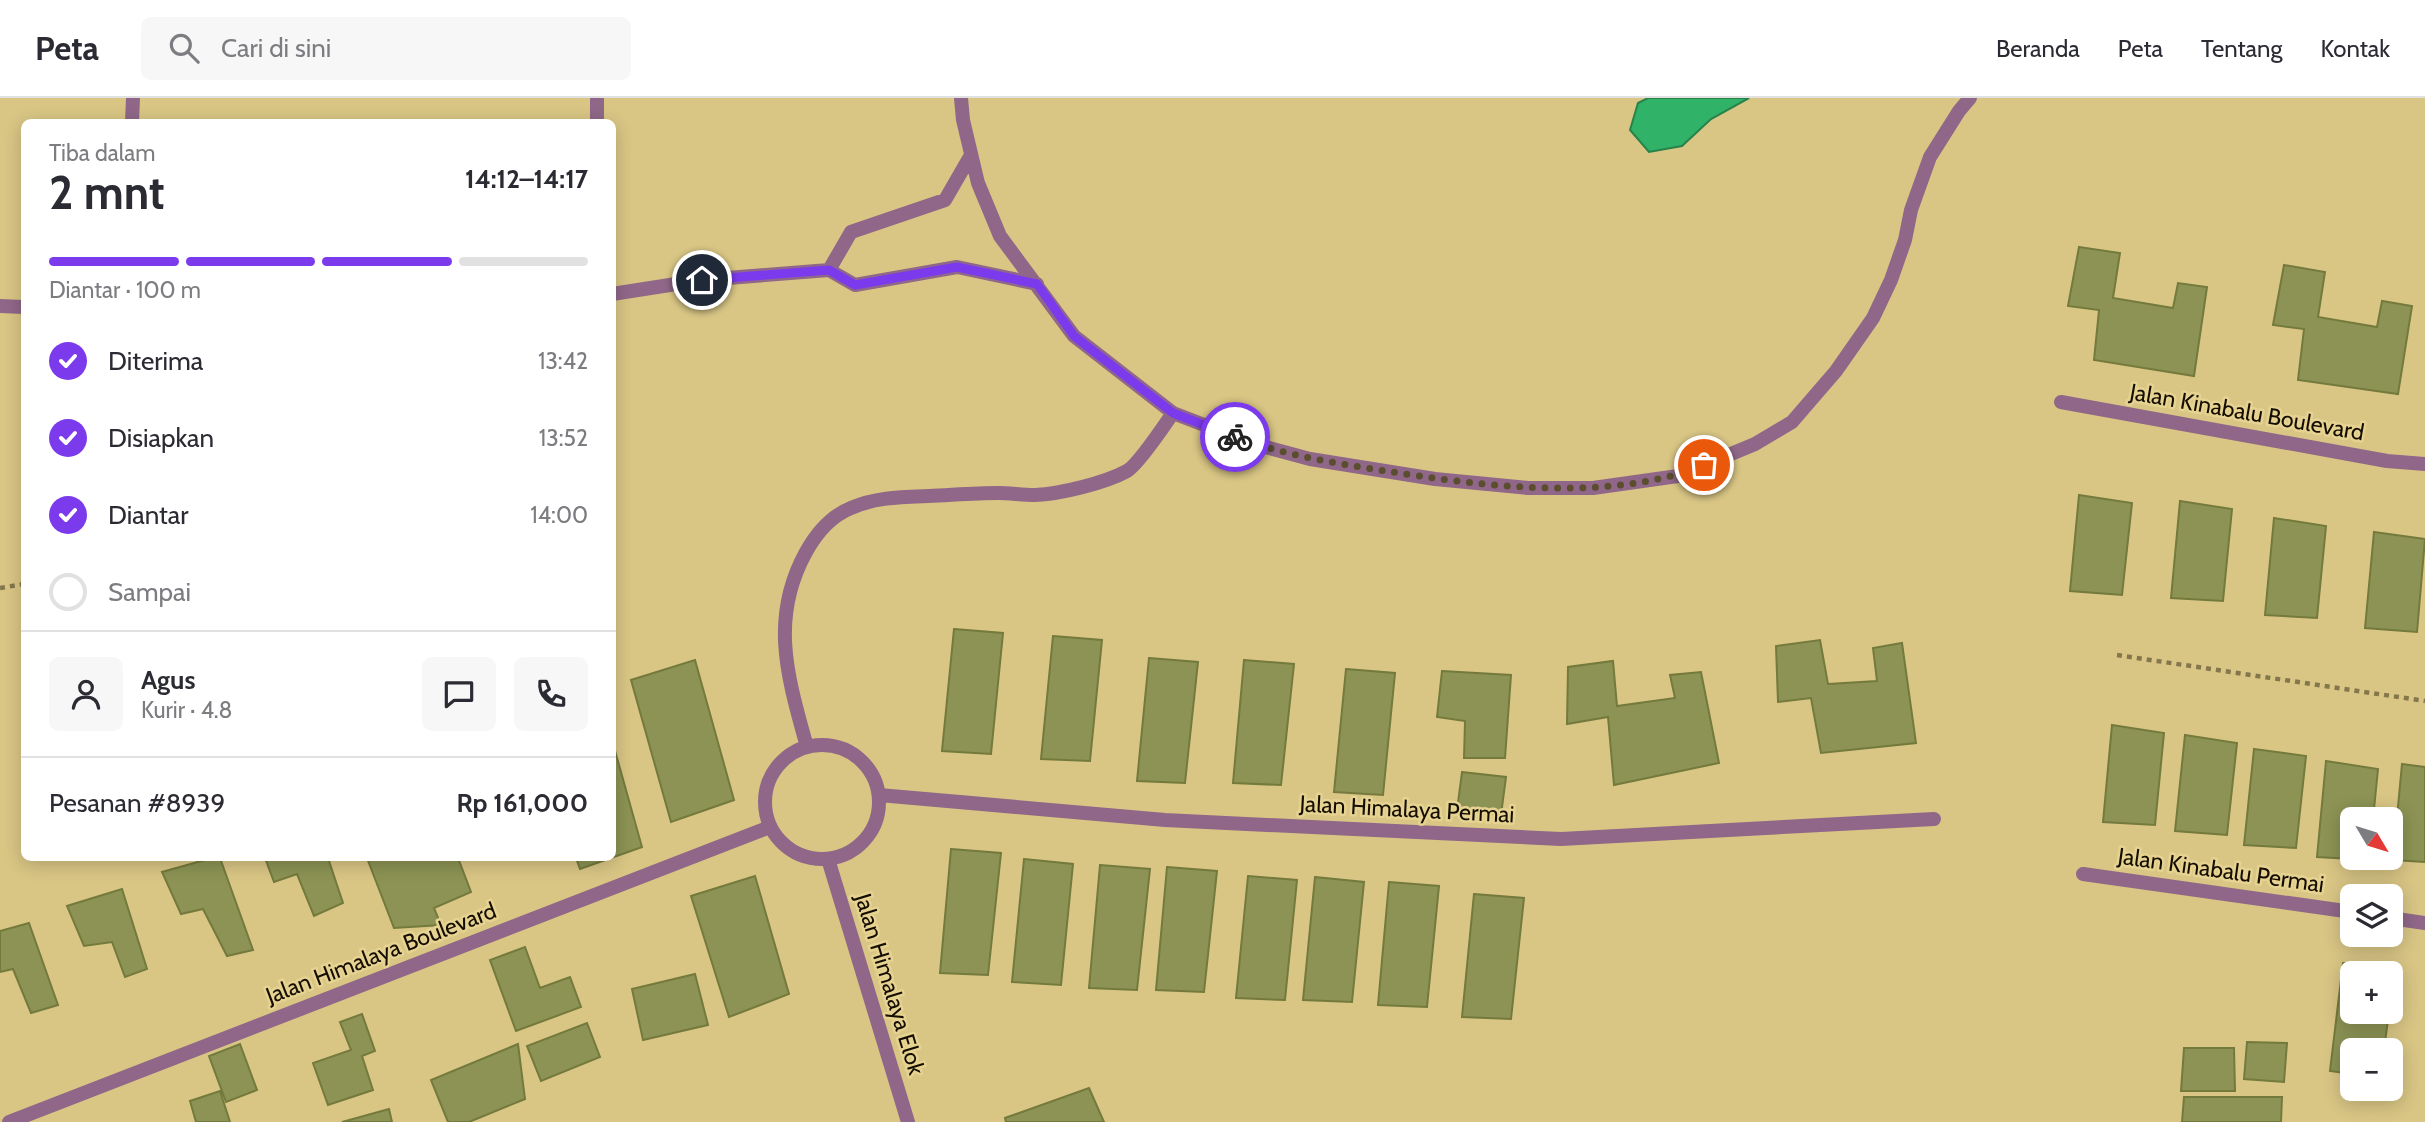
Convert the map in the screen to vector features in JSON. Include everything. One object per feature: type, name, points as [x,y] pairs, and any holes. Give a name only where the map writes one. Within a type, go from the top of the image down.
[{"type":"street","points":[[132,119],[133,98]]},
{"type":"street","points":[[597,98],[597,119]]},
{"type":"street","points":[[961,98],[978,183],[1000,236],[1074,336],[1173,413],[1251,443],[1310,459],[1435,479],[1528,488],[1593,488],[1678,476],[1755,444],[1792,422],[1836,371],[1873,318],[1891,281],[1905,240],[1911,210],[1930,157],[1970,98]]},
{"type":"street","points":[[829,270],[852,232],[945,200],[971,155]]},
{"type":"street","points":[[616,293],[702,280],[829,270],[855,285],[957,267],[1037,284]]},
{"type":"street","points":[[0,306],[21,307]]},
{"type":"street","name":"Jalan Kinabalu Boulevard","points":[[2061,402],[2387,461],[2425,464]]},
{"type":"street","points":[[807,747],[789,679],[783,640],[793,577],[813,541],[825,526],[849,508],[882,498],[999,493],[1034,495],[1094,483],[1129,470],[1173,413]]},
{"type":"street","points":[[827,745],[845,750],[862,761],[873,776],[879,795],[877,814],[871,831],[860,844],[845,854],[828,859],[810,859],[793,852],[780,842],[770,827],[764,807],[766,788],[775,769],[789,755],[807,747],[827,745]]},
{"type":"street","name":"Jalan Himalaya Permai","points":[[879,795],[1165,820],[1561,839],[1934,819]]},
{"type":"street","name":"Jalan Himalaya Boulevard","points":[[9,1122],[770,827]]},
{"type":"street","name":"Jalan Himalaya Elok","points":[[828,859],[908,1122]]},
{"type":"street","name":"Jalan Kinabalu Permai","points":[[2083,874],[2340,910]]},
{"type":"street","points":[[2403,920],[2425,923]]},
{"type":"path","points":[[0,588],[21,584]]},
{"type":"path","points":[[2117,655],[2425,701]]},
{"type":"shaded area","points":[[1648,98],[1749,98],[1711,119],[1682,146],[1649,152],[1630,130],[1638,103]]},
{"type":"building","points":[[2079,247],[2120,253],[2113,298],[2173,308],[2178,283],[2207,287],[2194,376],[2094,360],[2099,310],[2068,306]]},
{"type":"building","points":[[2284,265],[2325,272],[2318,317],[2377,327],[2382,301],[2412,306],[2398,394],[2298,380],[2304,329],[2273,325]]},
{"type":"building","points":[[2079,495],[2132,503],[2122,595],[2070,591]]},
{"type":"building","points":[[2180,501],[2232,509],[2223,601],[2171,598]]},
{"type":"building","points":[[2274,518],[2326,526],[2317,618],[2265,615]]},
{"type":"building","points":[[2374,532],[2425,539],[2417,632],[2365,628]]},
{"type":"building","points":[[954,629],[1003,633],[991,754],[942,751]]},
{"type":"building","points":[[1053,636],[1102,640],[1090,761],[1041,759]]},
{"type":"building","points":[[1820,640],[1828,684],[1877,681],[1873,648],[1902,643],[1916,743],[1821,753],[1811,698],[1778,702],[1776,646]]},
{"type":"building","points":[[1149,658],[1198,662],[1185,783],[1137,781]]},
{"type":"building","points":[[695,660],[734,800],[671,822],[631,680]]},
{"type":"building","points":[[1244,660],[1294,664],[1281,785],[1233,783]]},
{"type":"building","points":[[1613,661],[1617,706],[1675,698],[1670,675],[1701,672],[1719,763],[1614,785],[1608,717],[1567,724],[1568,667]]},
{"type":"building","points":[[1346,669],[1395,673],[1383,795],[1334,792]]},
{"type":"building","points":[[1442,671],[1511,675],[1505,758],[1464,758],[1465,721],[1437,717]]},
{"type":"building","points":[[2112,725],[2164,733],[2155,825],[2103,822]]},
{"type":"building","points":[[2185,735],[2237,743],[2227,835],[2175,831]]},
{"type":"building","points":[[2254,749],[2306,756],[2296,848],[2244,845]]},
{"type":"building","points":[[616,754],[642,847],[616,857]]},
{"type":"building","points":[[2326,761],[2378,769],[2374,807],[2340,807],[2340,858],[2317,857]]},
{"type":"building","points":[[2402,764],[2425,767],[2425,862],[2403,861],[2403,807],[2398,807]]},
{"type":"building","points":[[1462,772],[1506,777],[1501,815],[1457,810]]},
{"type":"building","points":[[951,849],[1001,853],[988,975],[940,973]]},
{"type":"building","points":[[1024,859],[1073,864],[1061,985],[1012,982]]},
{"type":"building","points":[[201,861],[221,861],[253,950],[227,956],[203,909],[181,914],[162,872]]},
{"type":"building","points":[[266,861],[329,861],[343,903],[314,916],[297,874],[274,882]]},
{"type":"building","points":[[368,861],[459,861],[471,892],[434,908],[441,925],[394,928]]},
{"type":"building","points":[[577,861],[603,861],[580,869]]},
{"type":"building","points":[[1100,865],[1150,869],[1137,990],[1089,988]]},
{"type":"building","points":[[1167,867],[1217,871],[1204,992],[1156,990]]},
{"type":"building","points":[[755,876],[789,994],[729,1017],[691,896]]},
{"type":"building","points":[[1248,876],[1297,880],[1285,1000],[1236,998]]},
{"type":"building","points":[[1315,877],[1364,882],[1352,1002],[1303,1000]]},
{"type":"building","points":[[1389,882],[1439,886],[1427,1007],[1378,1005]]},
{"type":"building","points":[[122,889],[147,969],[125,977],[112,942],[84,946],[67,906]]},
{"type":"building","points":[[1474,894],[1524,898],[1511,1019],[1462,1017]]},
{"type":"building","points":[[29,923],[58,1005],[31,1013],[13,969],[0,972],[0,931]]},
{"type":"building","points":[[525,947],[540,988],[570,977],[581,1007],[516,1031],[490,960]]},
{"type":"building","points":[[695,974],[708,1025],[643,1040],[632,989]]},
{"type":"building","points":[[2340,988],[2340,1024],[2387,1024],[2386,1038],[2340,1038],[2340,1072],[2330,1071]]},
{"type":"building","points":[[362,1014],[375,1051],[362,1056],[373,1090],[328,1105],[313,1063],[351,1050],[340,1022]]},
{"type":"building","points":[[587,1023],[600,1057],[541,1081],[527,1046]]},
{"type":"building","points":[[2247,1042],[2287,1043],[2284,1082],[2244,1079]]},
{"type":"building","points":[[240,1044],[257,1090],[226,1102],[209,1056]]},
{"type":"building","points":[[518,1044],[525,1099],[469,1122],[448,1122],[431,1080]]},
{"type":"building","points":[[2184,1048],[2234,1048],[2235,1091],[2181,1091]]},
{"type":"building","points":[[1089,1088],[1104,1122],[1006,1122],[1005,1118]]},
{"type":"building","points":[[220,1091],[230,1122],[196,1122],[190,1101]]},
{"type":"building","points":[[2184,1097],[2282,1097],[2281,1122],[2182,1122]]},
{"type":"building","points":[[389,1109],[392,1122],[342,1122]]},
{"type":"way so far","points":[[1235,437],[1310,459],[1435,479],[1528,488],[1593,488],[1678,476],[1704,465]]},
{"type":"route","points":[[702,280],[829,270],[855,285],[957,267],[1037,284],[1074,336],[1173,413],[1235,437]]}]
